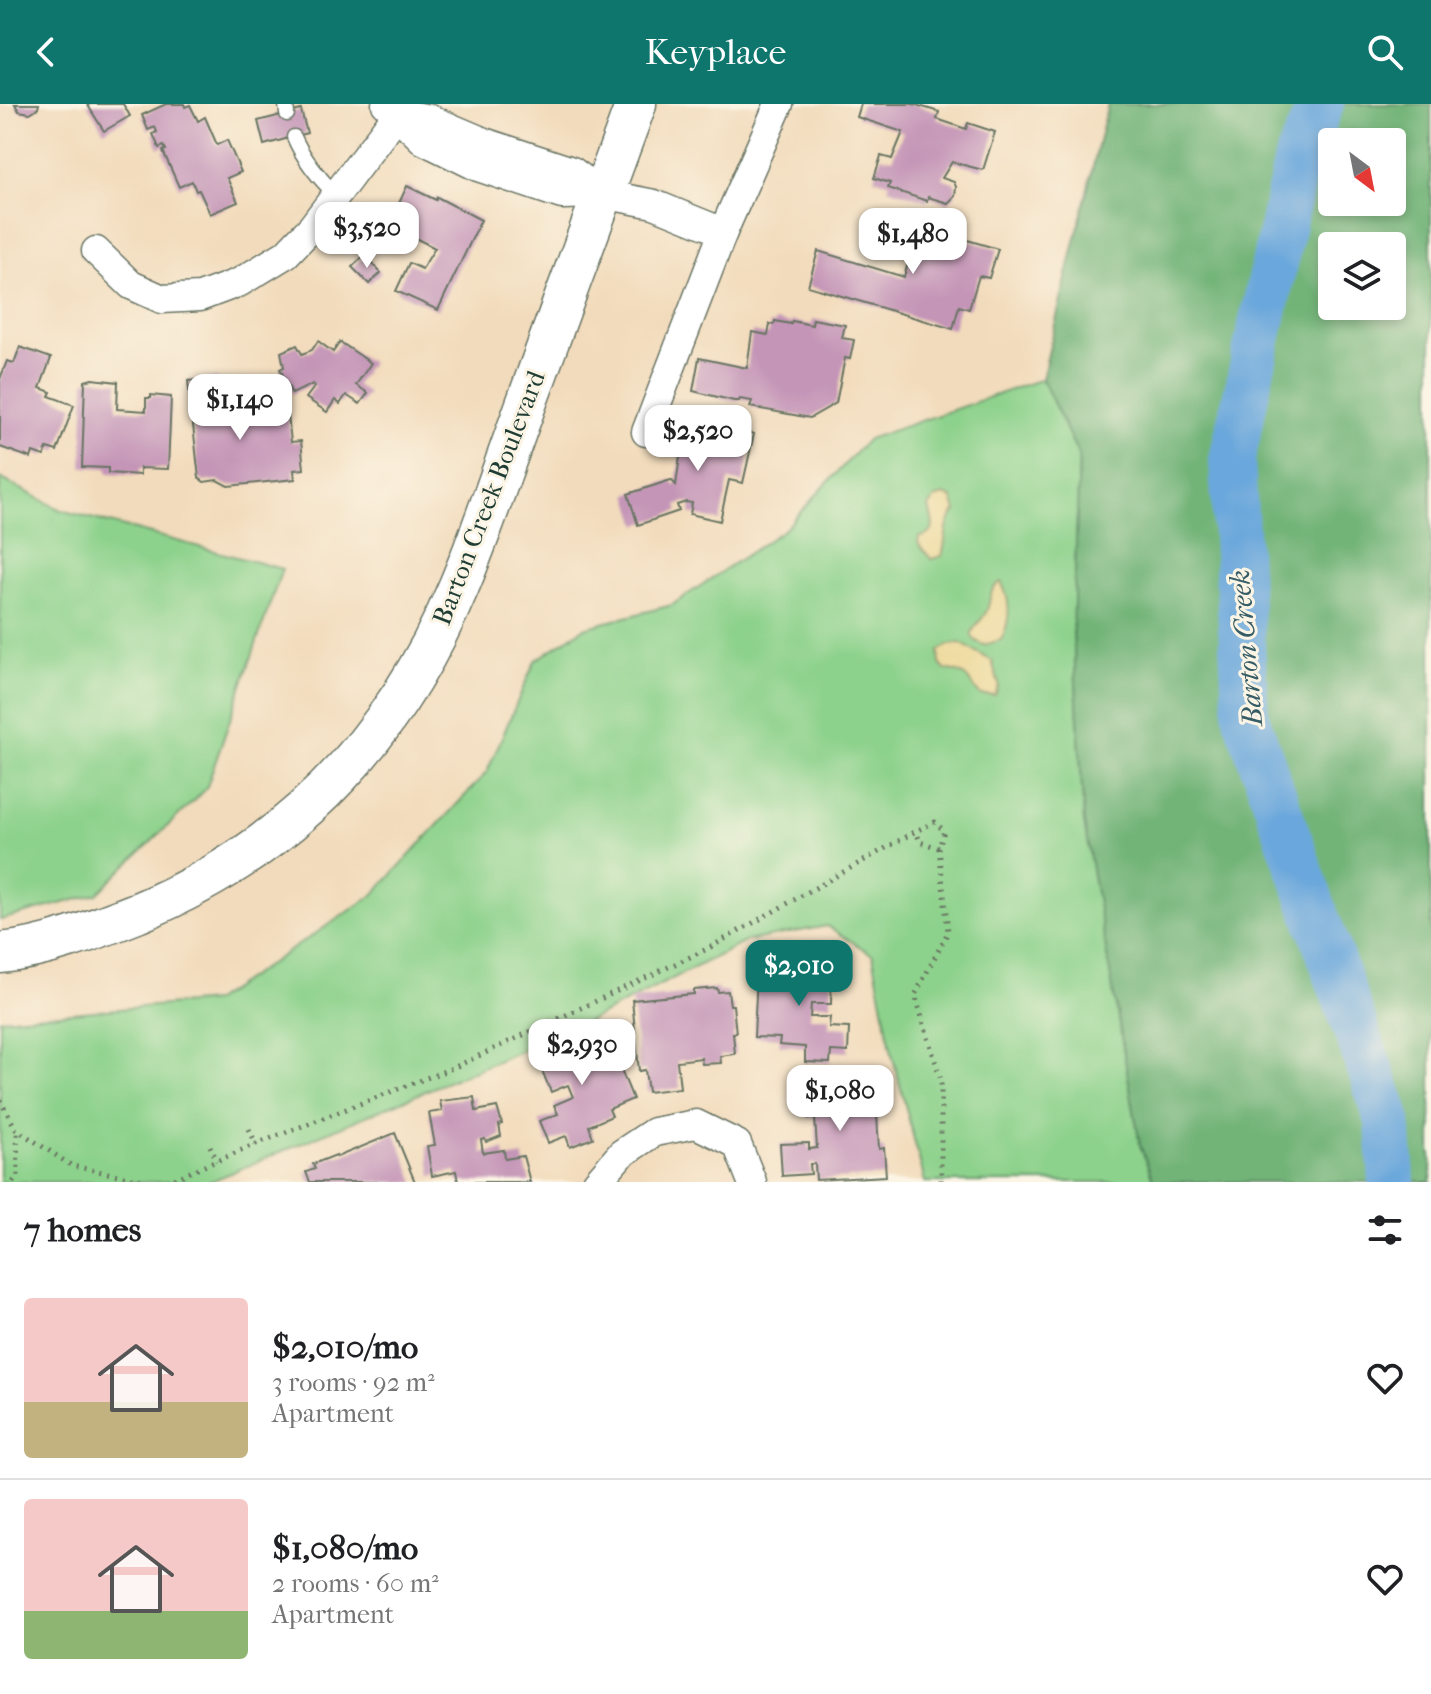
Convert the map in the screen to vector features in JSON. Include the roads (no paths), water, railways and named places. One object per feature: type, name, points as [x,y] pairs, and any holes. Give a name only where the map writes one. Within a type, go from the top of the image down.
[{"type":"street","name":"Barton Creek Boulevard","points":[[0,953],[68,937],[168,900],[223,868],[275,834],[314,800],[362,752],[385,723],[413,680],[459,586],[636,104]]},
{"type":"street","points":[[646,432],[723,232],[779,104]]},
{"type":"street","points":[[96,251],[131,285],[162,299],[200,297],[240,282],[286,254],[312,227],[392,109],[430,119],[484,142],[572,171],[603,194],[654,204],[723,232]]},
{"type":"street","points":[[597,1182],[621,1154],[654,1132],[696,1124],[737,1144],[752,1182]]},
{"type":"lane","points":[[294,137],[312,170],[336,195]]},
{"type":"waterway","name":"Barton Creek","points":[[1321,104],[1297,159],[1232,460],[1246,717],[1388,1120],[1392,1182]]}]
